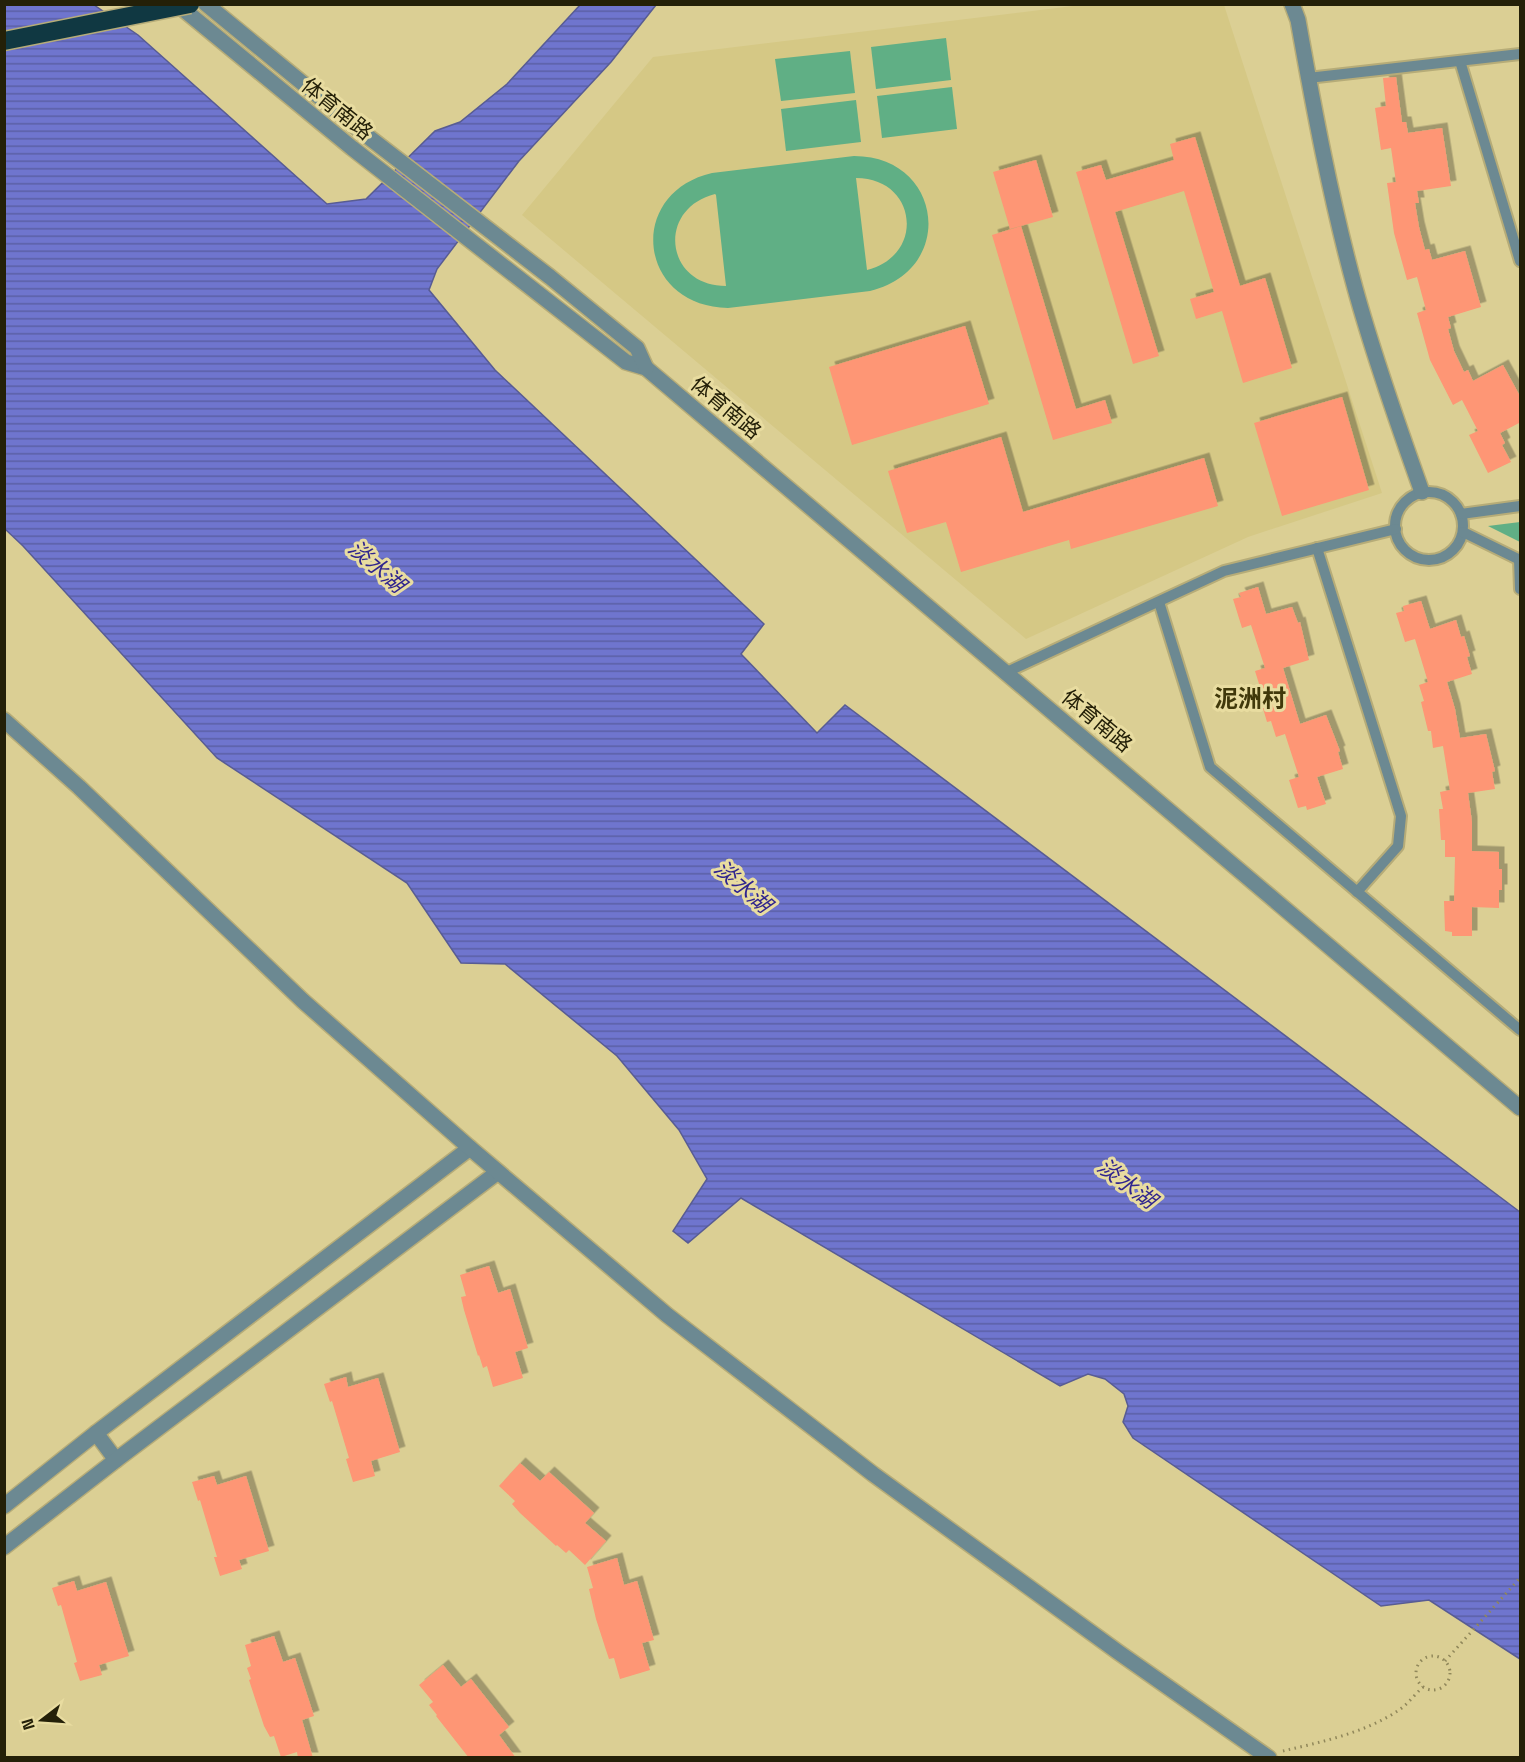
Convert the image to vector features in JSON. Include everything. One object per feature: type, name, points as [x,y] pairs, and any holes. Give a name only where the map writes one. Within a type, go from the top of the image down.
[{"type":"highway","points":[[4,41],[190,4]]},
{"type":"street","name":"体育南路","points":[[177,4],[352,148],[626,362],[646,368],[1521,1108]]},
{"type":"street","name":"体育南路","points":[[206,4],[362,132],[638,348],[646,368]]},
{"type":"street","points":[[1292,4],[1298,20],[1329,184],[1355,288],[1386,391],[1422,492]]},
{"type":"street","points":[[4,720],[79,787],[303,1001],[470,1148],[667,1315],[873,1474],[1267,1756]]},
{"type":"street","points":[[4,1506],[96,1433],[470,1148]]},
{"type":"street","points":[[4,1546],[498,1172]]},
{"type":"street","points":[[96,1433],[116,1460]]},
{"type":"lane","points":[[1308,78],[1521,54]]},
{"type":"lane","points":[[1460,61],[1521,261]]},
{"type":"lane","points":[[1422,492],[1440,494],[1449,498],[1461,514],[1463,532],[1460,541],[1446,555],[1428,560],[1410,553],[1403,547],[1396,529],[1399,510],[1405,502],[1422,492]]},
{"type":"lane","points":[[1461,514],[1521,506]]},
{"type":"lane","points":[[1006,672],[1224,572],[1396,529]]},
{"type":"lane","points":[[1463,532],[1520,559],[1521,589]]},
{"type":"lane","points":[[1317,548],[1401,816],[1398,846],[1357,892]]},
{"type":"lane","points":[[1159,602],[1210,767],[1521,1030]]},
{"type":"path","points":[[1445,1661],[1521,1578]]},
{"type":"path","points":[[1430,1656],[1435,1656],[1449,1665],[1450,1677],[1444,1687],[1433,1690],[1423,1687],[1419,1683],[1416,1672],[1420,1662],[1430,1656]]},
{"type":"path","points":[[1267,1756],[1322,1742],[1364,1728],[1400,1710],[1423,1687]]},
{"type":"shaded area","points":[[1081,5],[1224,5],[1382,493],[1248,537],[1026,639],[522,215],[653,57]]},
{"type":"green space","points":[[946,38],[951,80],[876,89],[871,47]]},
{"type":"green space","points":[[850,51],[855,93],[781,101],[775,59]]},
{"type":"green space","points":[[952,87],[957,129],[882,138],[877,96]]},
{"type":"green space","points":[[856,100],[861,142],[786,151],[781,109]]},
{"type":"green space","points":[[854,156],[884,161],[906,174],[921,193],[928,216],[927,239],[917,261],[898,279],[870,291],[728,308],[698,302],[675,289],[660,270],[654,247],[655,224],[665,202],[684,184],[712,173]],"holes":[[[856,178],[876,181],[892,190],[902,203],[906,218],[906,234],[899,249],[886,262],[867,270]],[[716,195],[726,286],[706,283],[690,274],[680,261],[676,246],[676,230],[683,215],[696,202]]]},
{"type":"green space","points":[[1520,522],[1520,542],[1488,526]]},
{"type":"water","name":"淡水湖","points":[[4,5],[94,5],[138,35],[327,204],[366,199],[435,131],[460,122],[507,84],[580,5],[656,5],[611,62],[519,161],[437,269],[429,290],[495,370],[764,624],[741,654],[817,733],[845,705],[1520,1212],[1520,1659],[1429,1600],[1381,1606],[1133,1438],[1123,1422],[1128,1406],[1124,1394],[1105,1379],[1088,1374],[1060,1386],[741,1198],[688,1243],[673,1231],[707,1179],[679,1130],[617,1056],[505,964],[461,963],[407,883],[217,758],[5,529]]},
{"type":"building","points":[[1396,77],[1402,122],[1406,122],[1408,133],[1442,128],[1451,186],[1417,191],[1419,203],[1415,203],[1425,250],[1429,249],[1432,260],[1465,251],[1481,307],[1448,317],[1451,328],[1448,329],[1454,351],[1464,372],[1468,370],[1473,381],[1503,365],[1521,398],[1521,422],[1500,433],[1505,443],[1502,445],[1511,462],[1488,473],[1469,435],[1478,431],[1462,400],[1453,405],[1430,360],[1417,313],[1426,310],[1417,277],[1407,280],[1394,233],[1387,183],[1396,182],[1391,148],[1381,150],[1375,108],[1386,106],[1383,78]]},
{"type":"building","points":[[1195,137],[1240,286],[1265,278],[1292,368],[1243,383],[1222,311],[1196,319],[1190,299],[1214,292],[1184,191],[1115,212],[1159,356],[1133,364],[1076,172],[1101,165],[1106,180],[1174,160],[1170,144]]},
{"type":"building","points":[[1036,160],[1053,217],[1010,229],[993,172]]},
{"type":"building","points":[[1021,226],[1076,409],[1105,400],[1112,423],[1053,440],[992,235]]},
{"type":"building","points":[[965,326],[989,404],[852,445],[829,367]]},
{"type":"building","points":[[1342,397],[1369,490],[1282,516],[1254,423]]},
{"type":"building","points":[[1001,437],[1023,512],[1204,458],[1218,506],[1071,549],[1069,540],[961,572],[946,522],[907,533],[888,471]]},
{"type":"building","points":[[1258,587],[1266,614],[1292,607],[1298,623],[1300,622],[1309,660],[1283,668],[1300,724],[1326,715],[1340,751],[1338,752],[1343,769],[1317,777],[1326,804],[1307,810],[1306,806],[1298,808],[1289,780],[1299,777],[1285,734],[1276,737],[1271,721],[1267,722],[1257,688],[1260,687],[1255,671],[1265,668],[1251,625],[1242,628],[1233,599],[1241,597],[1239,593]]},
{"type":"building","points":[[1421,601],[1430,629],[1456,620],[1461,637],[1464,636],[1472,674],[1447,682],[1460,738],[1486,734],[1495,771],[1492,772],[1495,789],[1468,793],[1472,822],[1472,851],[1499,852],[1499,869],[1502,869],[1499,908],[1472,907],[1472,936],[1452,936],[1452,932],[1445,931],[1444,901],[1454,901],[1455,857],[1445,857],[1445,840],[1441,840],[1439,809],[1443,809],[1440,792],[1450,790],[1443,746],[1433,748],[1431,731],[1428,731],[1421,702],[1424,701],[1419,685],[1428,682],[1415,639],[1405,642],[1396,613],[1404,611],[1403,606]]},
{"type":"building","points":[[489,1266],[498,1293],[510,1289],[528,1348],[515,1352],[523,1378],[493,1387],[487,1366],[483,1368],[478,1356],[464,1310],[461,1297],[466,1296],[460,1275]]},
{"type":"building","points":[[346,1377],[348,1387],[378,1378],[400,1452],[371,1461],[375,1476],[353,1482],[346,1459],[349,1458],[332,1401],[330,1402],[324,1384]]},
{"type":"building","points":[[520,1463],[540,1481],[549,1472],[594,1513],[585,1523],[606,1541],[585,1565],[569,1550],[566,1553],[556,1546],[520,1513],[512,1504],[515,1501],[499,1486]]},
{"type":"building","points":[[214,1476],[217,1485],[246,1476],[269,1551],[239,1560],[242,1569],[220,1576],[214,1557],[217,1557],[200,1500],[198,1501],[192,1482]]},
{"type":"building","points":[[617,1558],[624,1585],[637,1581],[654,1640],[642,1643],[650,1670],[620,1679],[614,1658],[609,1659],[596,1619],[589,1589],[593,1588],[587,1567]]},
{"type":"building","points":[[74,1581],[77,1591],[106,1582],[129,1656],[99,1665],[102,1675],[80,1681],[61,1605],[58,1606],[52,1588]]},
{"type":"building","points":[[274,1636],[283,1662],[295,1658],[314,1716],[302,1720],[313,1758],[298,1758],[297,1752],[281,1757],[274,1736],[270,1737],[264,1726],[249,1680],[251,1679],[247,1668],[251,1666],[245,1645]]},
{"type":"building","points":[[443,1665],[461,1687],[471,1679],[509,1727],[499,1735],[516,1758],[469,1758],[436,1716],[429,1705],[433,1702],[419,1685]]},
{"type":"district","name":"泥洲村","points":[[1250,699]]}]
